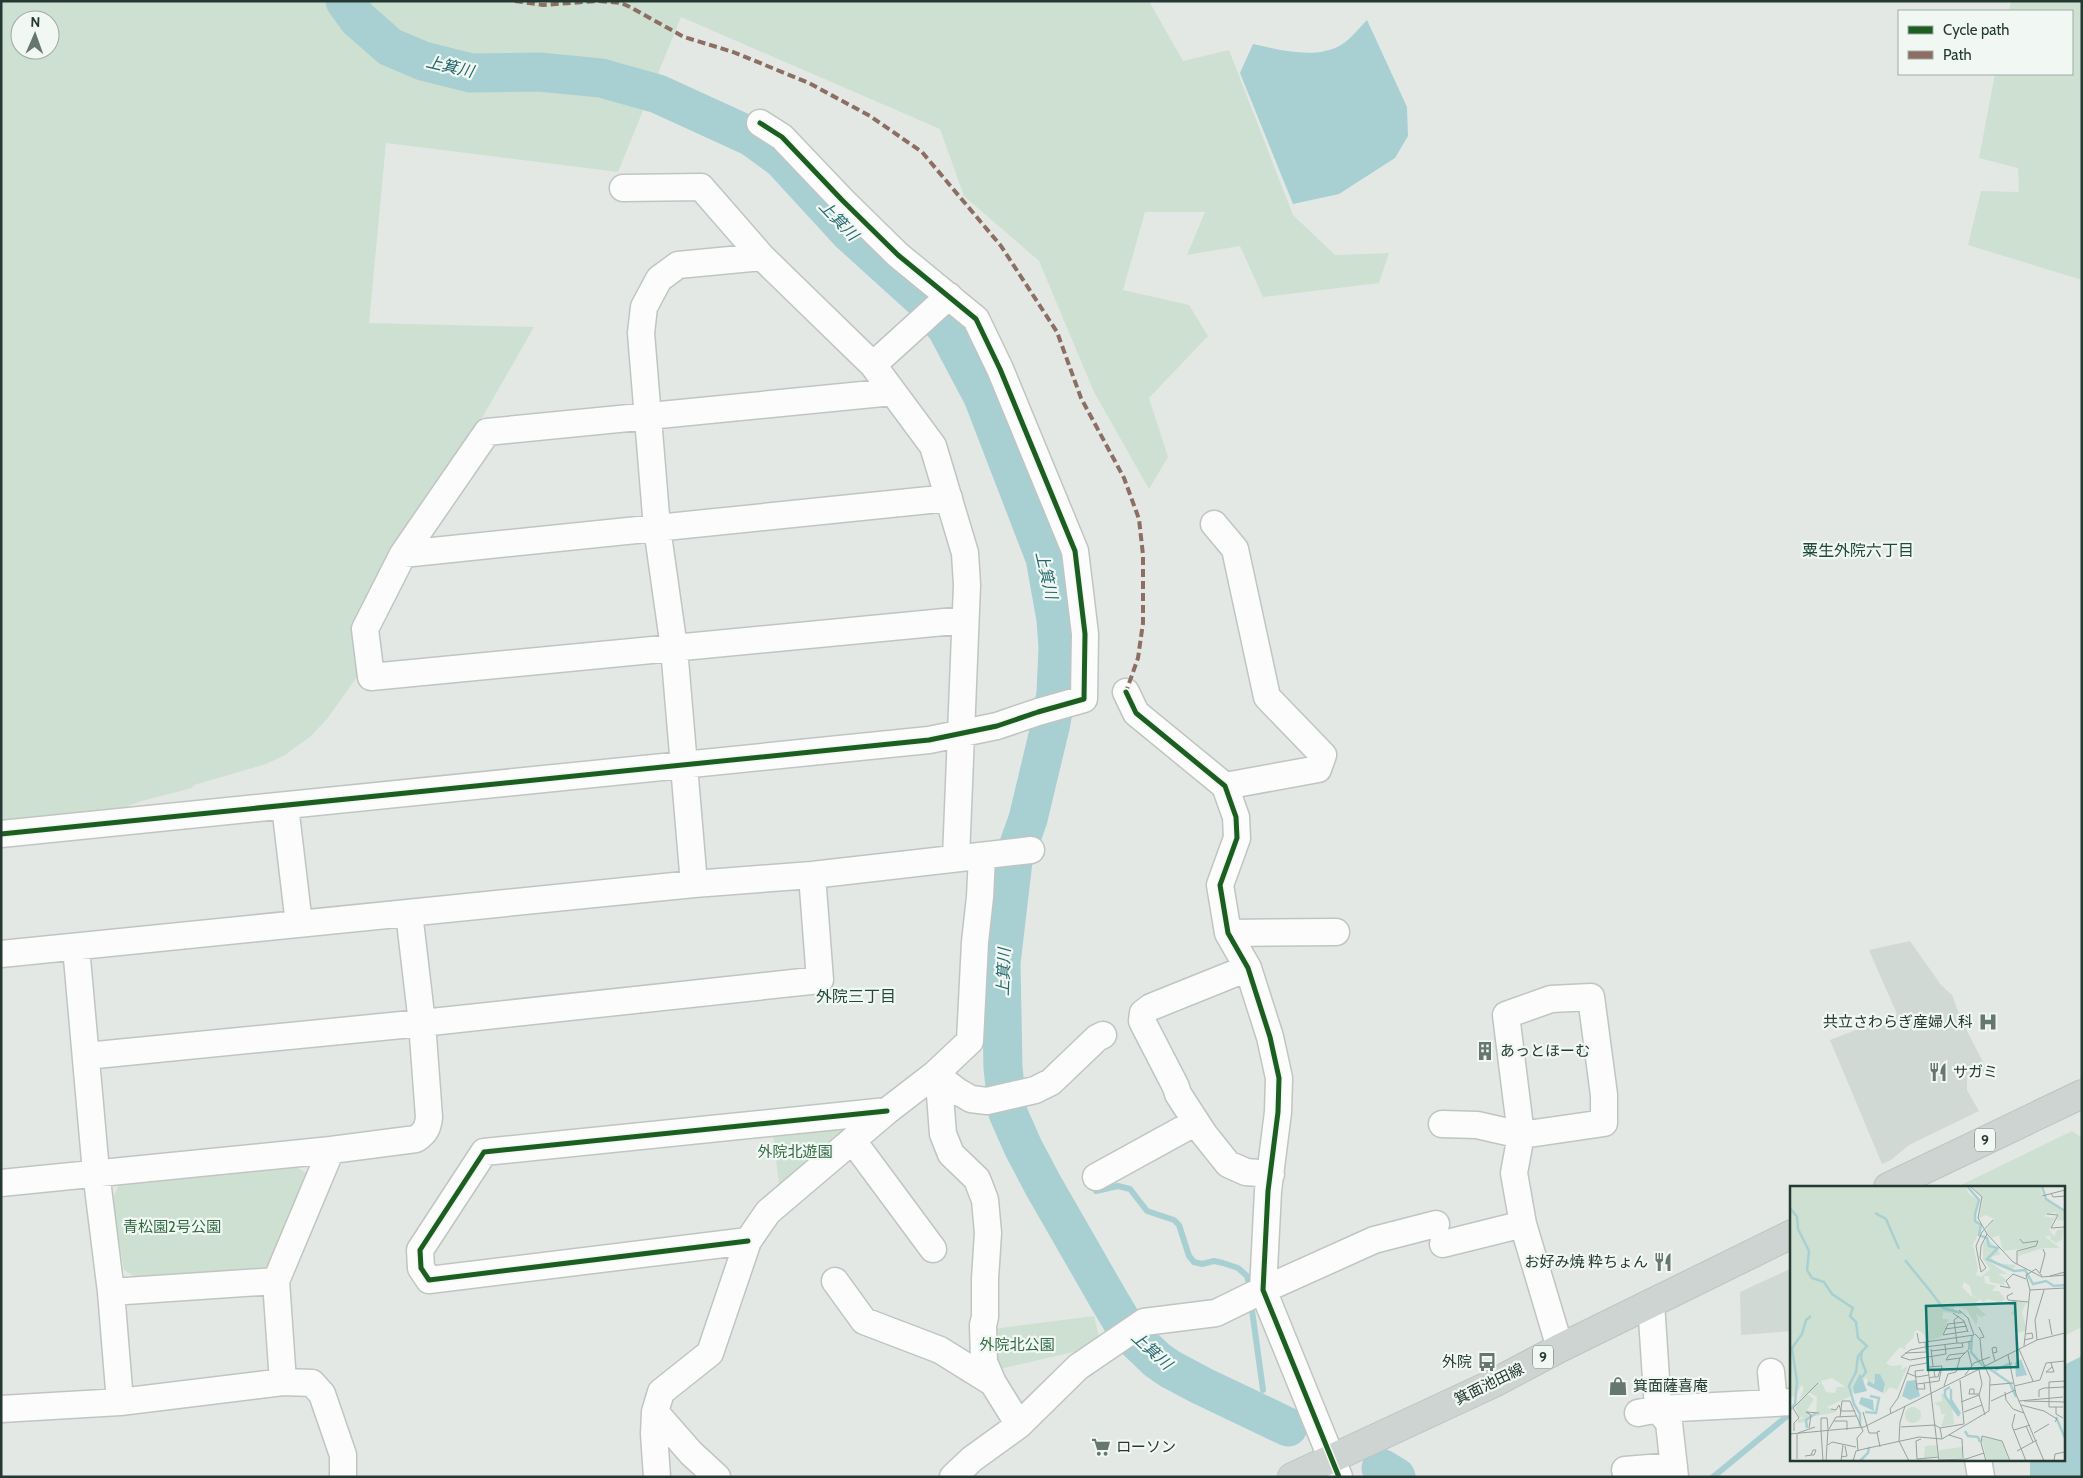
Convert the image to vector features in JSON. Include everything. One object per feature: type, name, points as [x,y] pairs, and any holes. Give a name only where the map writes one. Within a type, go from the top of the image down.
[{"type":"main road","name":"9","points":[[1890,1186],[2082,1094]]},
{"type":"main road","name":"箕面池田線","points":[[1292,1477],[1335,1467],[1560,1348],[1790,1235]]},
{"type":"street","points":[[1,834],[929,740],[997,726],[1064,705],[1085,634],[1075,551],[1000,369],[976,319],[937,307],[898,255],[782,137],[760,123]]},
{"type":"street","points":[[623,188],[702,187],[762,257],[873,365],[932,446],[965,553],[968,585],[956,858]]},
{"type":"street","points":[[694,884],[674,648],[657,528],[641,333],[644,307],[659,279],[678,265],[762,257]]},
{"type":"street","points":[[873,365],[937,307]]},
{"type":"street","points":[[893,392],[487,432],[403,554],[364,629],[371,677],[965,620]]},
{"type":"street","points":[[403,554],[949,498]]},
{"type":"street","points":[[1214,524],[1235,549],[1267,696],[1323,755],[1318,769],[1225,786]]},
{"type":"street","points":[[1126,692],[1136,713],[1225,786],[1236,816],[1237,838],[1220,885],[1228,933],[1248,968],[1270,1037],[1279,1078],[1278,1112],[1268,1191],[1263,1290],[1335,1467]]},
{"type":"street","points":[[284,806],[299,924]]},
{"type":"street","points":[[1,954],[694,884],[812,875],[1022,851]]},
{"type":"street","points":[[657,1477],[654,1434],[655,1412],[661,1392],[710,1353],[748,1241],[768,1212],[887,1111],[935,1074],[971,1038],[975,942],[982,856]]},
{"type":"street","points":[[86,1056],[422,1023],[820,980],[812,875]]},
{"type":"street","points":[[1,1183],[331,1150],[416,1139],[428,1127],[429,1117],[422,1023],[409,913]]},
{"type":"street","points":[[1228,933],[1336,932]]},
{"type":"street","points":[[76,947],[96,1172],[111,1292],[120,1402]]},
{"type":"street","points":[[1248,968],[1151,1007],[1142,1015],[1143,1024],[1176,1086],[1178,1094],[1221,1157],[1232,1167],[1246,1172],[1271,1174]]},
{"type":"street","points":[[1442,1124],[1477,1125],[1521,1135],[1604,1124],[1604,1095],[1591,997],[1551,999],[1506,1015],[1521,1135],[1514,1173],[1522,1224],[1560,1348]]},
{"type":"street","points":[[935,1074],[971,1099],[987,1100],[1005,1097],[1035,1090],[1051,1082],[1097,1038],[1103,1035]]},
{"type":"street","points":[[935,1074],[940,1095],[943,1134],[951,1154],[977,1179],[985,1200],[988,1233],[983,1353],[988,1374],[1019,1425]]},
{"type":"street","points":[[748,1241],[429,1280],[421,1268],[420,1250],[484,1152],[887,1111]]},
{"type":"street","points":[[1096,1177],[1196,1122]]},
{"type":"street","points":[[853,1141],[933,1249]]},
{"type":"street","points":[[283,1382],[276,1281],[331,1150]]},
{"type":"street","points":[[953,1477],[972,1459],[1019,1425],[1078,1367],[1144,1322],[1216,1313],[1374,1240],[1522,1224]]},
{"type":"street","points":[[111,1292],[276,1281]]},
{"type":"street","points":[[835,1281],[864,1321],[940,1350],[993,1383]]},
{"type":"street","points":[[1648,1411],[1651,1303]]},
{"type":"street","points":[[1648,1411],[1783,1402],[1771,1372]]},
{"type":"street","points":[[1,1409],[120,1402],[283,1382],[312,1384],[322,1394],[343,1455],[342,1477]]},
{"type":"street","points":[[1625,1470],[1674,1471],[1669,1423],[1648,1411]]},
{"type":"street","points":[[655,1412],[691,1453],[717,1477]]},
{"type":"street","points":[[1978,1460],[1981,1477]]},
{"type":"shaded area","points":[[1910,941],[1941,985],[1952,995],[1961,1019],[1987,1070],[1967,1079],[1967,1090],[1979,1111],[1909,1145],[1891,1160],[1882,1164],[1830,1040],[1897,1014],[1869,950]]},
{"type":"shaded area","points":[[1790,1269],[1790,1331],[1741,1335],[1740,1292]]},
{"type":"green space","points":[[1,1],[1149,1],[1183,61],[1229,50],[1293,215],[1335,255],[1389,253],[1379,283],[1263,297],[1240,246],[1187,255],[1205,212],[1145,212],[1123,290],[1189,305],[1208,336],[1149,398],[1168,457],[1149,489],[1094,392],[1039,261],[964,196],[940,129],[681,17],[618,172],[386,143],[369,323],[534,327],[387,584],[359,674],[327,719],[311,736],[285,755],[266,764],[111,812],[1,823]]},
{"type":"green space","points":[[2011,1],[2082,1],[2082,280],[1968,245],[1981,191],[2019,192],[2018,168],[1979,158],[1995,75],[2073,75],[2073,10],[2009,10]]},
{"type":"green space","name":"外院北遊園","points":[[842,1126],[847,1136],[780,1191],[773,1135]]},
{"type":"green space","points":[[2072,1131],[2082,1138],[2082,1327],[2066,1335],[2066,1186],[1959,1186]]},
{"type":"green space","name":"青松園2号公園","points":[[294,1165],[312,1177],[273,1266],[142,1281],[124,1270],[112,1201],[120,1181]]},
{"type":"green space","name":"外院北公園","points":[[1094,1316],[1100,1341],[1082,1350],[1000,1369],[993,1342],[993,1329]]},
{"type":"water","points":[[1367,20],[1407,107],[1408,136],[1395,158],[1339,194],[1293,204],[1240,73],[1253,44],[1274,49],[1309,53],[1331,50],[1345,43]]},
{"type":"water","points":[[2082,1356],[2082,1477],[2030,1477],[2030,1460],[2066,1460],[2066,1364]]},
{"type":"waterway","name":"上箕川","points":[[345,1],[358,19],[390,47],[423,61],[471,73],[539,72],[601,78],[658,94],[752,137],[782,159],[850,233],[924,300],[947,329],[983,397],[1045,558],[1056,619],[1058,648],[1056,693],[1051,723],[1028,819],[1013,861],[1001,963],[1003,1068],[1008,1113],[1043,1185],[1109,1300],[1135,1339],[1157,1360],[1170,1369],[1288,1427]]},
{"type":"waterway","points":[[1096,1191],[1118,1186],[1130,1189],[1147,1211],[1174,1220],[1179,1225],[1189,1256],[1194,1262],[1202,1264],[1214,1261],[1238,1268],[1247,1276],[1250,1288]]},
{"type":"waterway","points":[[1251,1303],[1263,1390]]},
{"type":"waterway","name":"上箕川","points":[[1265,1407],[1266,1417]]},
{"type":"waterway","points":[[1713,1477],[1790,1414]]},
{"type":"waterway","name":"上箕川","points":[[1381,1468],[1396,1477]]},
{"type":"marked path","points":[[515,1],[543,5],[598,1]]},
{"type":"marked path","points":[[599,1],[621,3],[684,37],[733,52],[809,83],[870,116],[922,152],[1001,246],[1057,332],[1081,398],[1124,478],[1139,519],[1143,555],[1143,623],[1138,658],[1126,692]]},
{"type":"cycle path","points":[[1,834],[929,740],[997,726],[1084,699],[1085,634],[1075,551],[1000,369],[976,319],[898,255],[782,137],[760,123]]},
{"type":"cycle path","points":[[1126,692],[1136,713],[1225,786],[1236,817],[1237,838],[1220,885],[1228,933],[1248,968],[1270,1037],[1279,1078],[1278,1112],[1268,1191],[1263,1290],[1339,1477]]},
{"type":"cycle path","points":[[748,1241],[429,1280],[421,1268],[420,1250],[484,1152],[887,1111]]},
{"type":"place","name":"共立さわらぎ産婦人科","points":[[1988,1022]]},
{"type":"place","name":"あっとほーむ","points":[[1485,1051]]},
{"type":"place","name":"サガミ","points":[[1938,1072]]},
{"type":"place","name":"お好み焼 粋ちょん","points":[[1663,1262]]},
{"type":"place","name":"外院","points":[[1487,1362]]},
{"type":"place","name":"箕面薩喜庵","points":[[1618,1386]]},
{"type":"place","name":"ローソン","points":[[1101,1447]]},
{"type":"district","name":"粟生外院六丁目","points":[[1858,550]]},
{"type":"district","name":"外院三丁目","points":[[856,996]]}]
